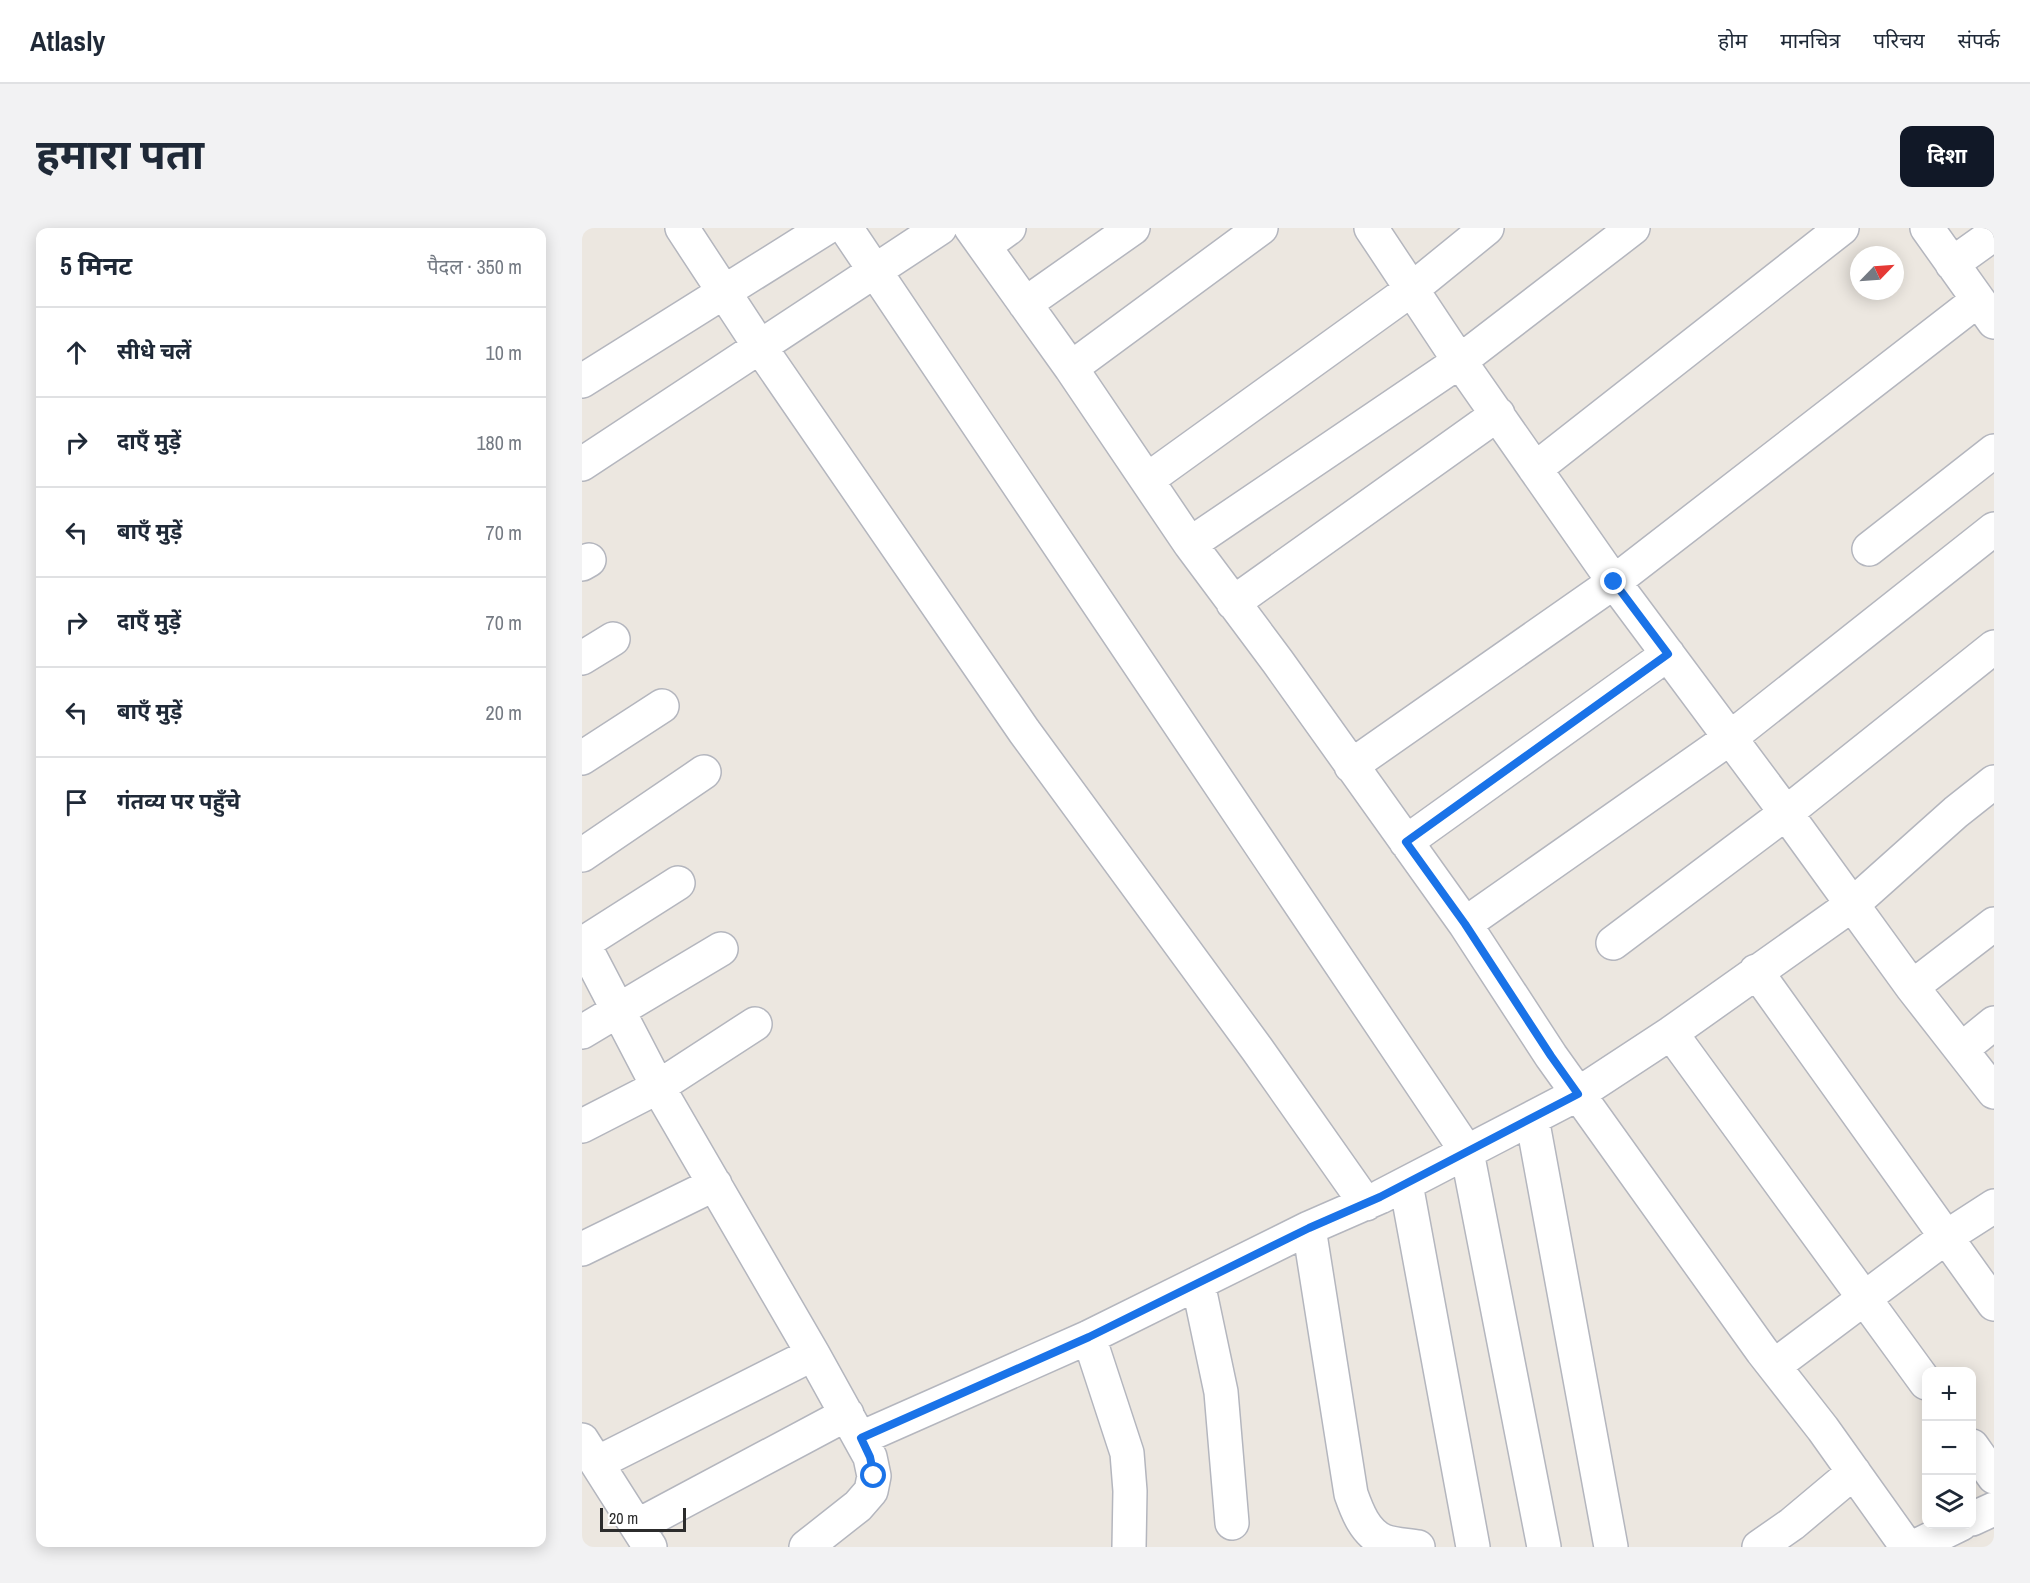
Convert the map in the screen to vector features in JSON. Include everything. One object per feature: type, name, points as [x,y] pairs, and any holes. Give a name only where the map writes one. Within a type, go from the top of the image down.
[{"type":"street","points":[[682,228],[760,347],[1024,731],[1257,1049],[1366,1204]]},
{"type":"street","points":[[582,381],[826,228]]},
{"type":"street","points":[[846,228],[1467,1152],[1544,1547]]},
{"type":"street","points":[[582,464],[940,228]]},
{"type":"street","points":[[1025,304],[1133,228]]},
{"type":"street","points":[[1071,368],[1261,228]]},
{"type":"street","points":[[1371,228],[1460,361],[1614,582],[1912,987],[1994,1092]]},
{"type":"street","points":[[1147,480],[1412,289],[1487,228]]},
{"type":"street","points":[[1190,544],[1460,361],[1634,228]]},
{"type":"street","points":[[1535,469],[1842,228]]},
{"type":"street","points":[[1351,766],[1614,582],[1986,311],[1927,228]]},
{"type":"street","points":[[988,234],[1025,304],[1190,544],[1278,662],[1465,924],[1578,1094],[1907,1547]]},
{"type":"street","points":[[1952,264],[1994,234]]},
{"type":"street","points":[[1233,603],[1498,414]]},
{"type":"street","points":[[1869,549],[1994,451]]},
{"type":"street","points":[[1465,924],[1730,738],[1994,529]]},
{"type":"street","points":[[582,658],[613,639]]},
{"type":"street","points":[[1613,943],[1786,813],[1994,647]]},
{"type":"street","points":[[1406,842],[1668,654]]},
{"type":"street","points":[[582,758],[662,706]]},
{"type":"street","points":[[582,855],[704,772]]},
{"type":"street","points":[[813,1354],[589,1452],[644,1537],[854,1426],[1089,1337],[1309,1228],[1366,1204],[1578,1094],[1671,1033],[1853,904],[1956,812],[1994,782]]},
{"type":"street","points":[[678,883],[582,943],[658,1087],[870,1457],[874,1476],[871,1491],[858,1506],[806,1547]]},
{"type":"street","points":[[1912,987],[1994,924]]},
{"type":"street","points":[[582,1032],[721,950]]},
{"type":"street","points":[[1756,971],[1994,1304]]},
{"type":"street","points":[[1962,1049],[1994,1023]]},
{"type":"street","points":[[582,1126],[658,1087],[755,1024]]},
{"type":"street","points":[[1671,1033],[1922,1377]]},
{"type":"street","points":[[1532,1118],[1611,1547]]},
{"type":"street","points":[[582,1249],[714,1184]]},
{"type":"street","points":[[1406,1184],[1473,1547]]},
{"type":"street","points":[[1774,1366],[1946,1238],[1994,1206]]},
{"type":"street","points":[[1309,1228],[1351,1494],[1359,1515],[1370,1530],[1384,1541],[1418,1547]]},
{"type":"street","points":[[1198,1283],[1221,1392],[1233,1523]]},
{"type":"street","points":[[1089,1337],[1127,1453],[1130,1491],[1129,1547]]},
{"type":"street","points":[[1976,1453],[1994,1477]]},
{"type":"street","points":[[1759,1547],[1792,1524],[1854,1472]]},
{"type":"street","points":[[1976,1517],[1994,1509]]},
{"type":"street","points":[[1914,1547],[1951,1529]]},
{"type":"route","points":[[874,1476],[870,1457],[861,1438],[1089,1337],[1309,1228],[1380,1197],[1578,1094],[1465,924],[1406,842],[1668,654],[1614,582]]}]
